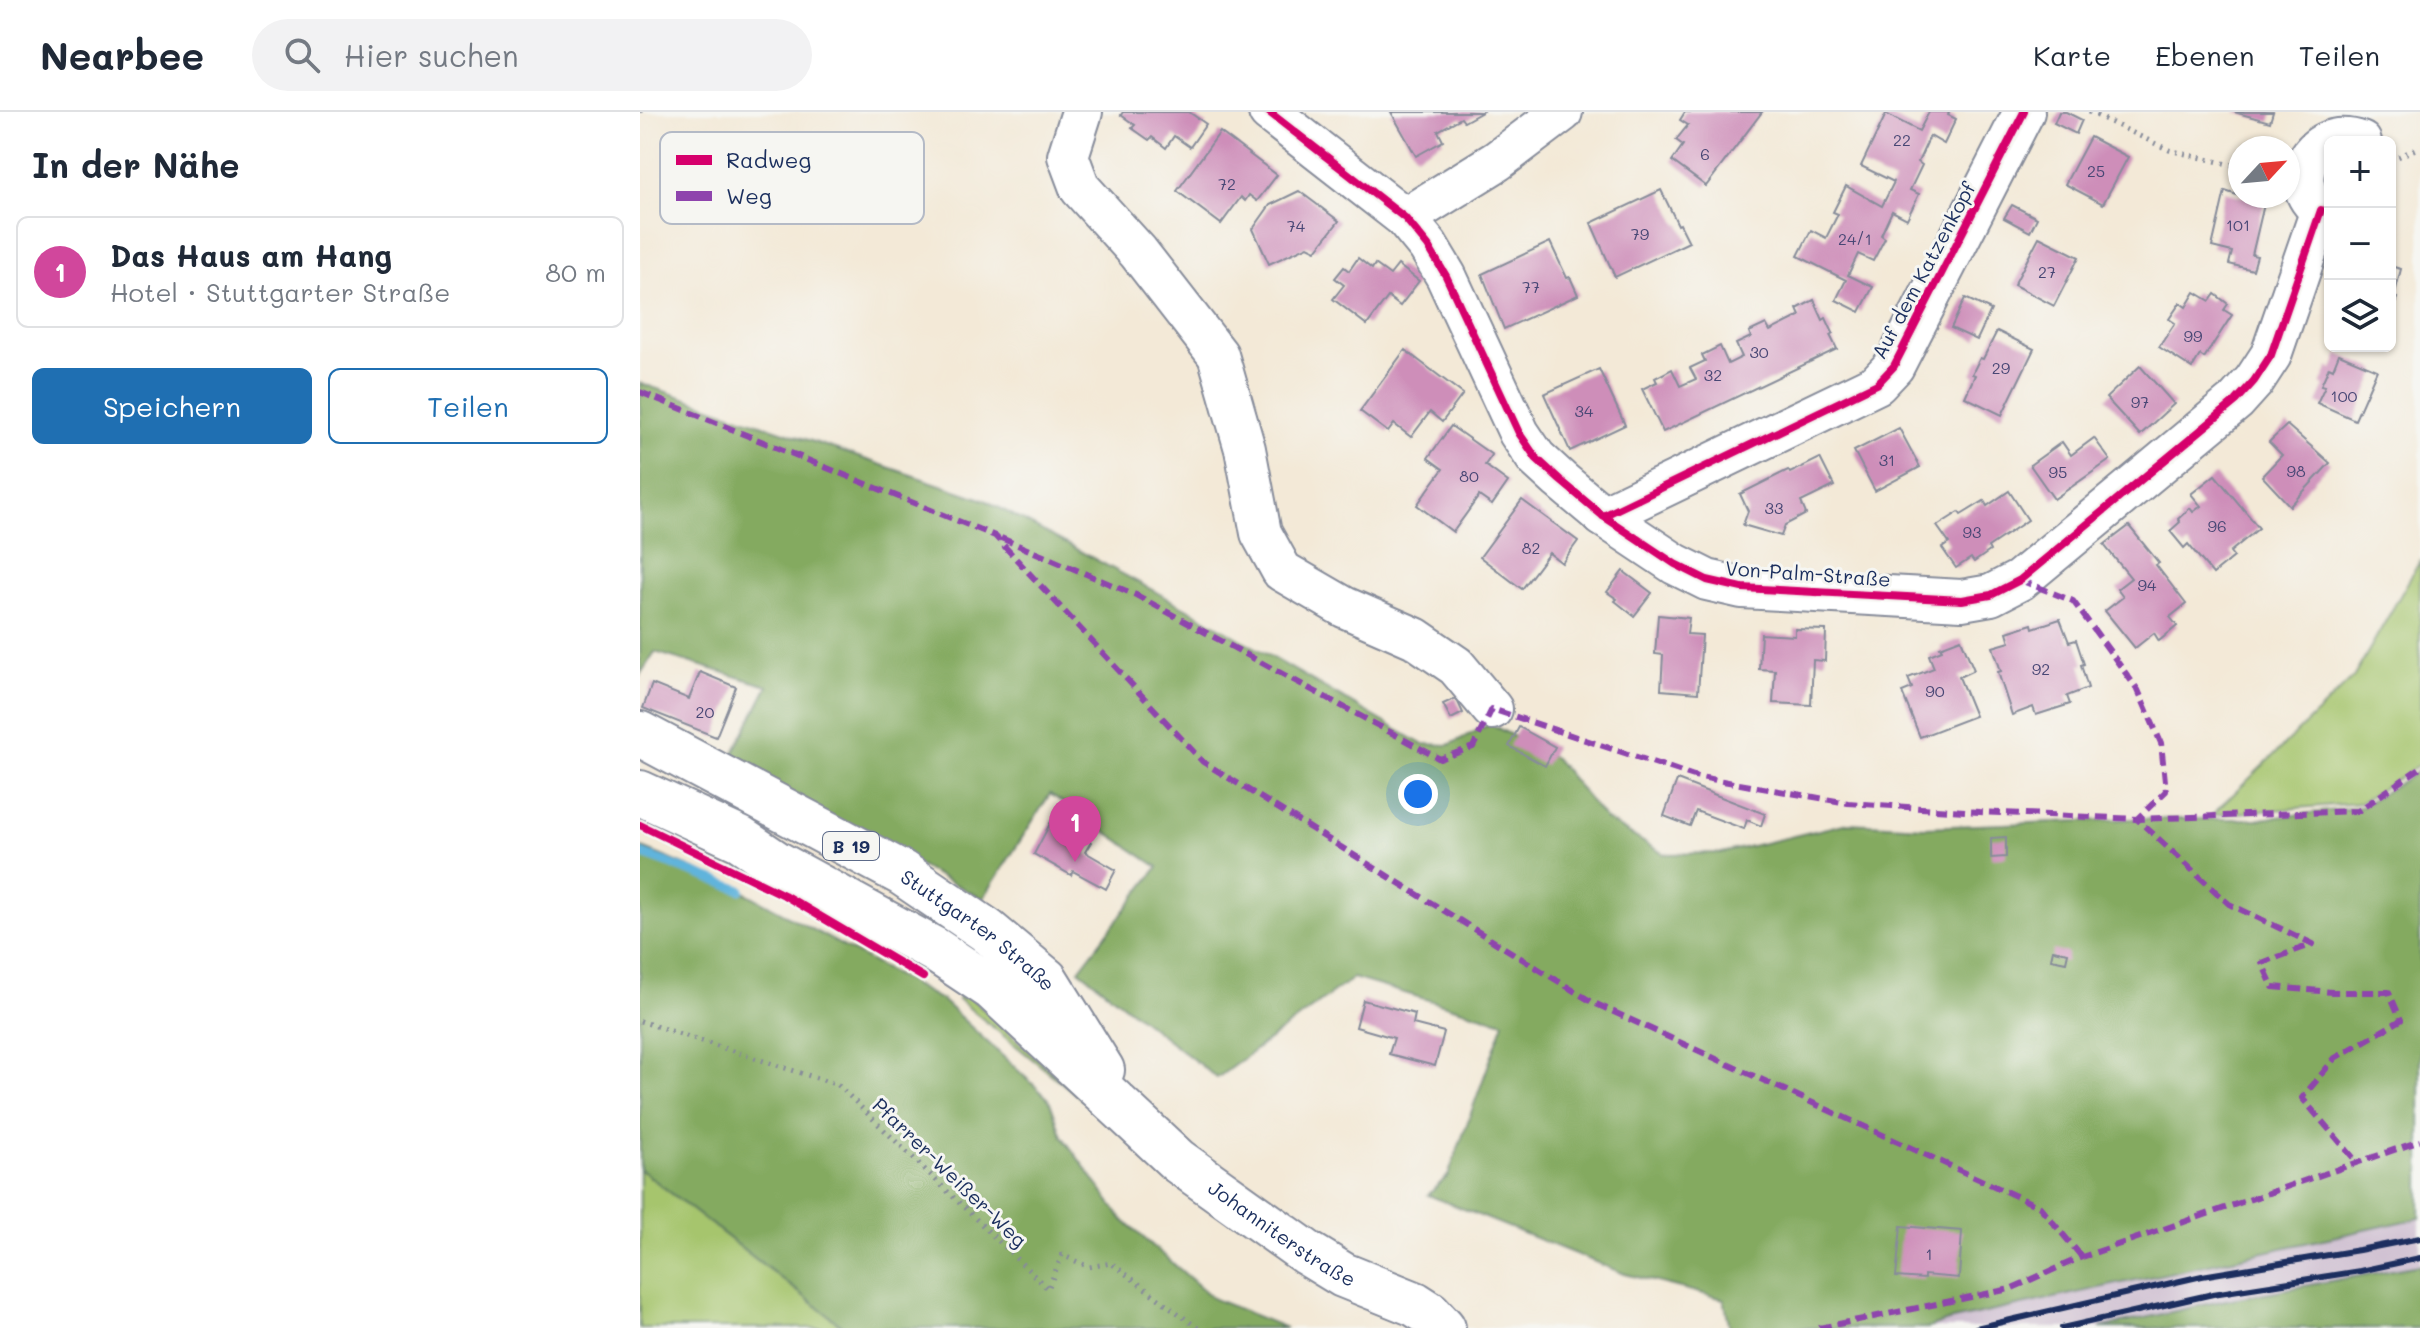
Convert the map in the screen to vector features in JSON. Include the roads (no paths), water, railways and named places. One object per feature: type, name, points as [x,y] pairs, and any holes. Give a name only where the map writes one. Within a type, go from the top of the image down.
[{"type":"main road","name":"Stuttgarter Straße","points":[[640,734],[902,873],[986,930],[1046,980],[1132,1120]]},
{"type":"main road","name":"B 19","points":[[640,793],[740,839],[776,863],[935,950],[992,988],[1132,1120]]},
{"type":"main road","name":"Johanniterstraße","points":[[1132,1120],[1178,1161],[1307,1253],[1343,1275],[1415,1304],[1443,1328]]},
{"type":"street","points":[[1082,112],[1068,156],[1080,188],[1138,252],[1218,355],[1245,449],[1261,533],[1282,571],[1344,607],[1415,638],[1456,666],[1492,709]]},
{"type":"street","name":"Von-Palm-Straße","points":[[1269,112],[1405,218],[1428,246],[1446,276],[1519,433],[1536,458],[1603,516],[1675,564],[1707,580],[1742,588],[1962,600],[1991,595],[2020,580],[2236,401],[2254,381],[2271,355],[2324,215]]},
{"type":"street","points":[[1405,218],[1497,161],[1562,112]]},
{"type":"street","name":"Auf dem Katzenkopf","points":[[1603,516],[1877,384],[1894,366],[2024,112]]},
{"type":"street","name":"Von-Palm-Straße","points":[[2324,143],[2313,151],[2305,165],[2303,182],[2309,198],[2324,211]]},
{"type":"waterway","points":[[640,853],[741,890]]},
{"type":"railway","points":[[1976,1328],[2202,1276],[2420,1238]]},
{"type":"railway","points":[[2062,1328],[2213,1294],[2360,1271],[2420,1258]]},
{"type":"place","name":"Das Haus am Hang","points":[[1075,862]]}]
